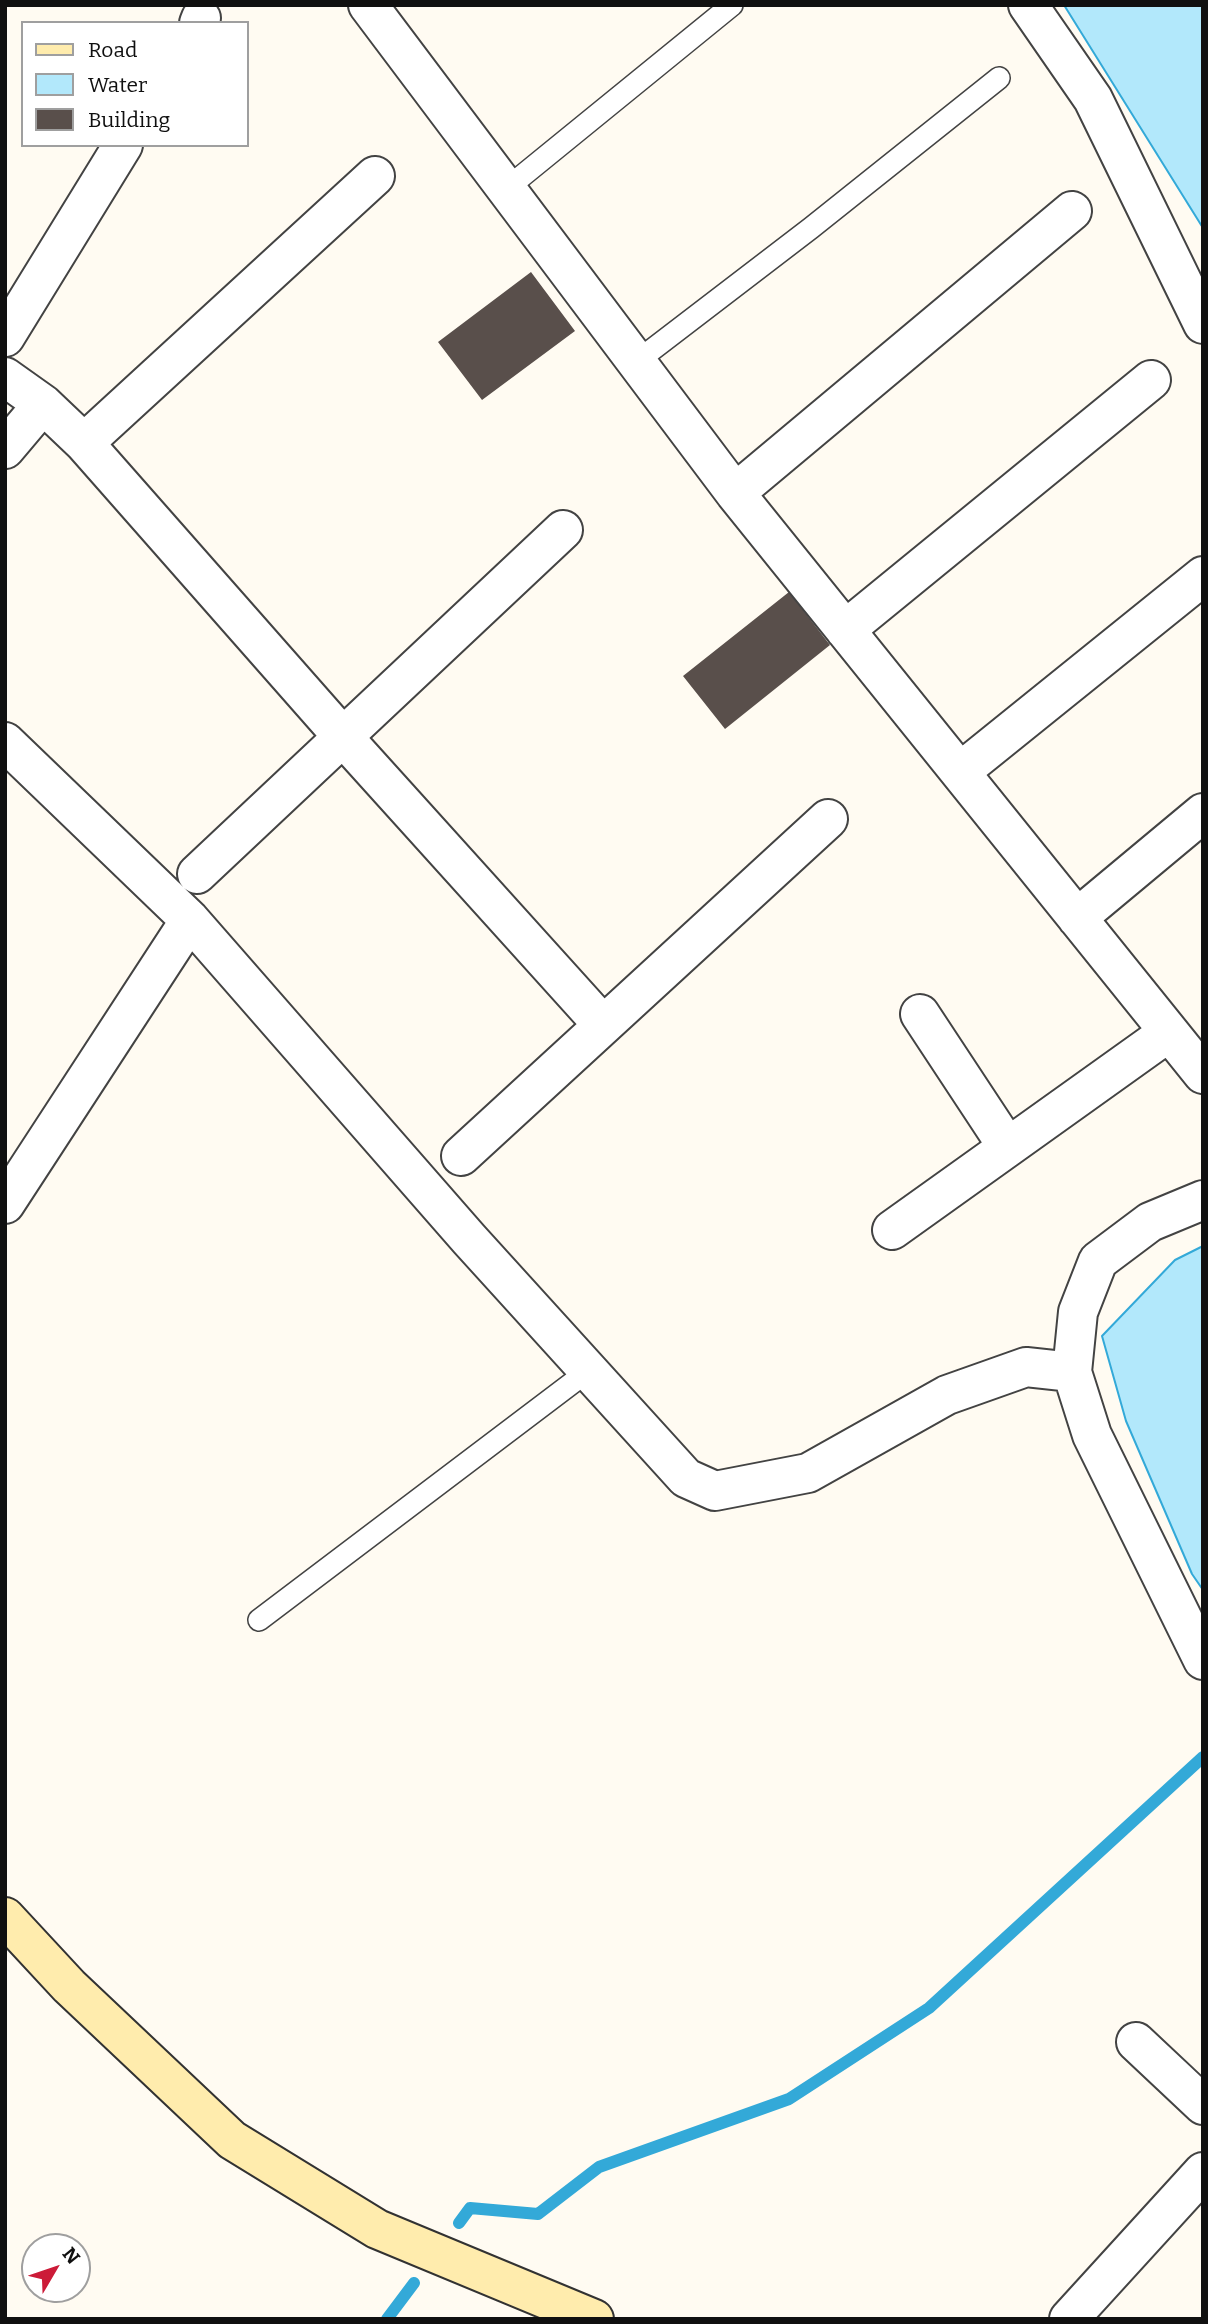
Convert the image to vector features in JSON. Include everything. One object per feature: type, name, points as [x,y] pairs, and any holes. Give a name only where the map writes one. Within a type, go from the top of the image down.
[{"type":"main road","points":[[5,1917],[69,1986],[232,2140],[377,2229],[594,2319]]},
{"type":"street","points":[[368,5],[735,493],[1077,918],[1191,1053],[1007,1146],[892,1230]]},
{"type":"street","points":[[1028,5],[1093,99],[1203,324]]},
{"type":"street","points":[[5,337],[122,147]]},
{"type":"street","points":[[84,443],[375,176]]},
{"type":"street","points":[[735,493],[1072,211]]},
{"type":"street","points":[[5,377],[43,404],[84,443],[343,737],[603,1025]]},
{"type":"street","points":[[845,630],[1152,380]]},
{"type":"street","points":[[5,449],[43,404]]},
{"type":"street","points":[[197,874],[563,530]]},
{"type":"street","points":[[960,772],[1203,576]]},
{"type":"street","points":[[5,742],[190,920],[469,1239],[685,1478],[715,1491],[808,1472],[947,1395],[1026,1367],[1072,1372]]},
{"type":"street","points":[[1077,918],[1203,813]]},
{"type":"street","points":[[461,1156],[828,819]]},
{"type":"street","points":[[5,1204],[190,920]]},
{"type":"street","points":[[920,1014],[1007,1146]]},
{"type":"street","points":[[1203,1200],[1150,1222],[1098,1261],[1078,1312],[1072,1372],[1092,1435],[1203,1660]]},
{"type":"street","points":[[1136,2042],[1203,2105]]},
{"type":"street","points":[[1069,2319],[1203,2172]]},
{"type":"lane","points":[[506,188],[733,5]]},
{"type":"lane","points":[[636,362],[811,228],[999,78]]},
{"type":"lane","points":[[259,1620],[589,1371]]},
{"type":"water","points":[[1064,5],[1203,5],[1203,228]]},
{"type":"water","points":[[1203,1246],[1203,1590],[1192,1574],[1126,1421],[1102,1336],[1175,1260]]},
{"type":"building","points":[[531,272],[575,331],[482,400],[438,342]]},
{"type":"building","points":[[789,592],[830,645],[725,729],[683,676]]},
{"type":"waterway","points":[[459,2223],[470,2208],[538,2214],[599,2167],[789,2099],[929,2008],[1203,1757]]},
{"type":"waterway","points":[[387,2319],[414,2283]]}]
